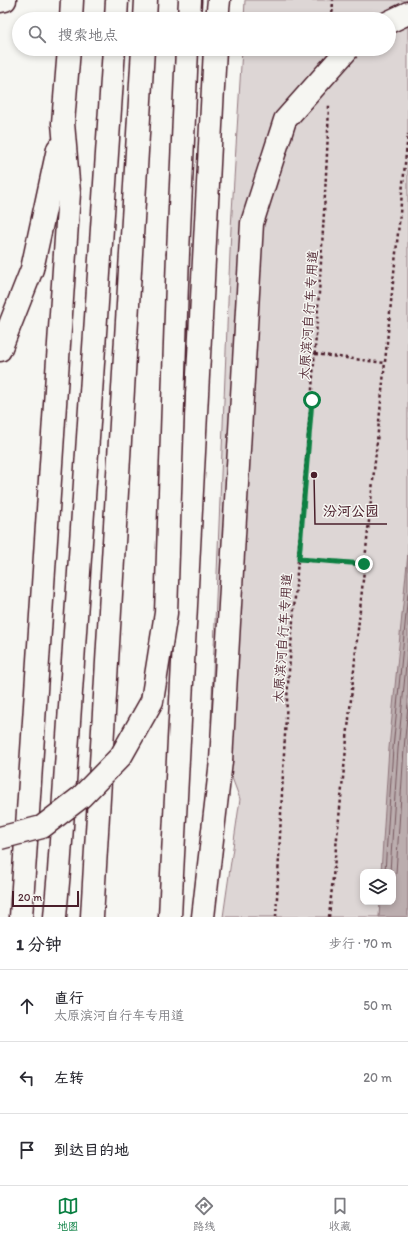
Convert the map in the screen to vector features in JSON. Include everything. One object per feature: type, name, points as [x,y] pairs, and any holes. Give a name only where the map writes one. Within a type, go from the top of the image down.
[{"type":"highway","points":[[0,1],[5,0]]},
{"type":"highway","points":[[71,12],[72,0]]},
{"type":"highway","points":[[116,12],[117,0]]},
{"type":"highway","points":[[145,12],[146,0]]},
{"type":"highway","points":[[189,12],[190,0]]},
{"type":"highway","points":[[218,12],[219,0]]},
{"type":"highway","points":[[396,19],[408,13]]},
{"type":"highway","points":[[21,917],[69,192],[64,124],[68,56]]},
{"type":"highway","points":[[55,917],[114,56]]},
{"type":"highway","points":[[92,917],[143,56]]},
{"type":"highway","points":[[0,838],[42,827],[81,797],[122,756],[152,701],[166,613],[178,253],[187,56]]},
{"type":"highway","points":[[170,917],[215,56]]},
{"type":"highway","points":[[203,917],[221,761],[252,223],[285,120],[342,56]]},
{"type":"highway","points":[[0,350],[32,269],[64,124]]},
{"type":"path","points":[[332,12],[333,0]]},
{"type":"path","name":"太原滨河自行车专用道","points":[[276,917],[288,686],[315,354],[326,181],[329,103]]},
{"type":"path","points":[[329,917],[408,134]]},
{"type":"path","points":[[315,354],[385,363]]},
{"type":"path","points":[[299,559],[364,564]]},
{"type":"shaded area","points":[[245,0],[408,0],[408,917],[223,917],[240,799],[211,722],[231,228],[242,56],[396,56],[396,12],[244,12]]},
{"type":"water","points":[[408,553],[408,917],[379,917],[380,905],[396,905],[396,869],[381,869],[389,748]]},
{"type":"place","name":"汾河公园","points":[[314,475]]},
{"type":"route","points":[[312,400],[299,559],[364,564]]}]
